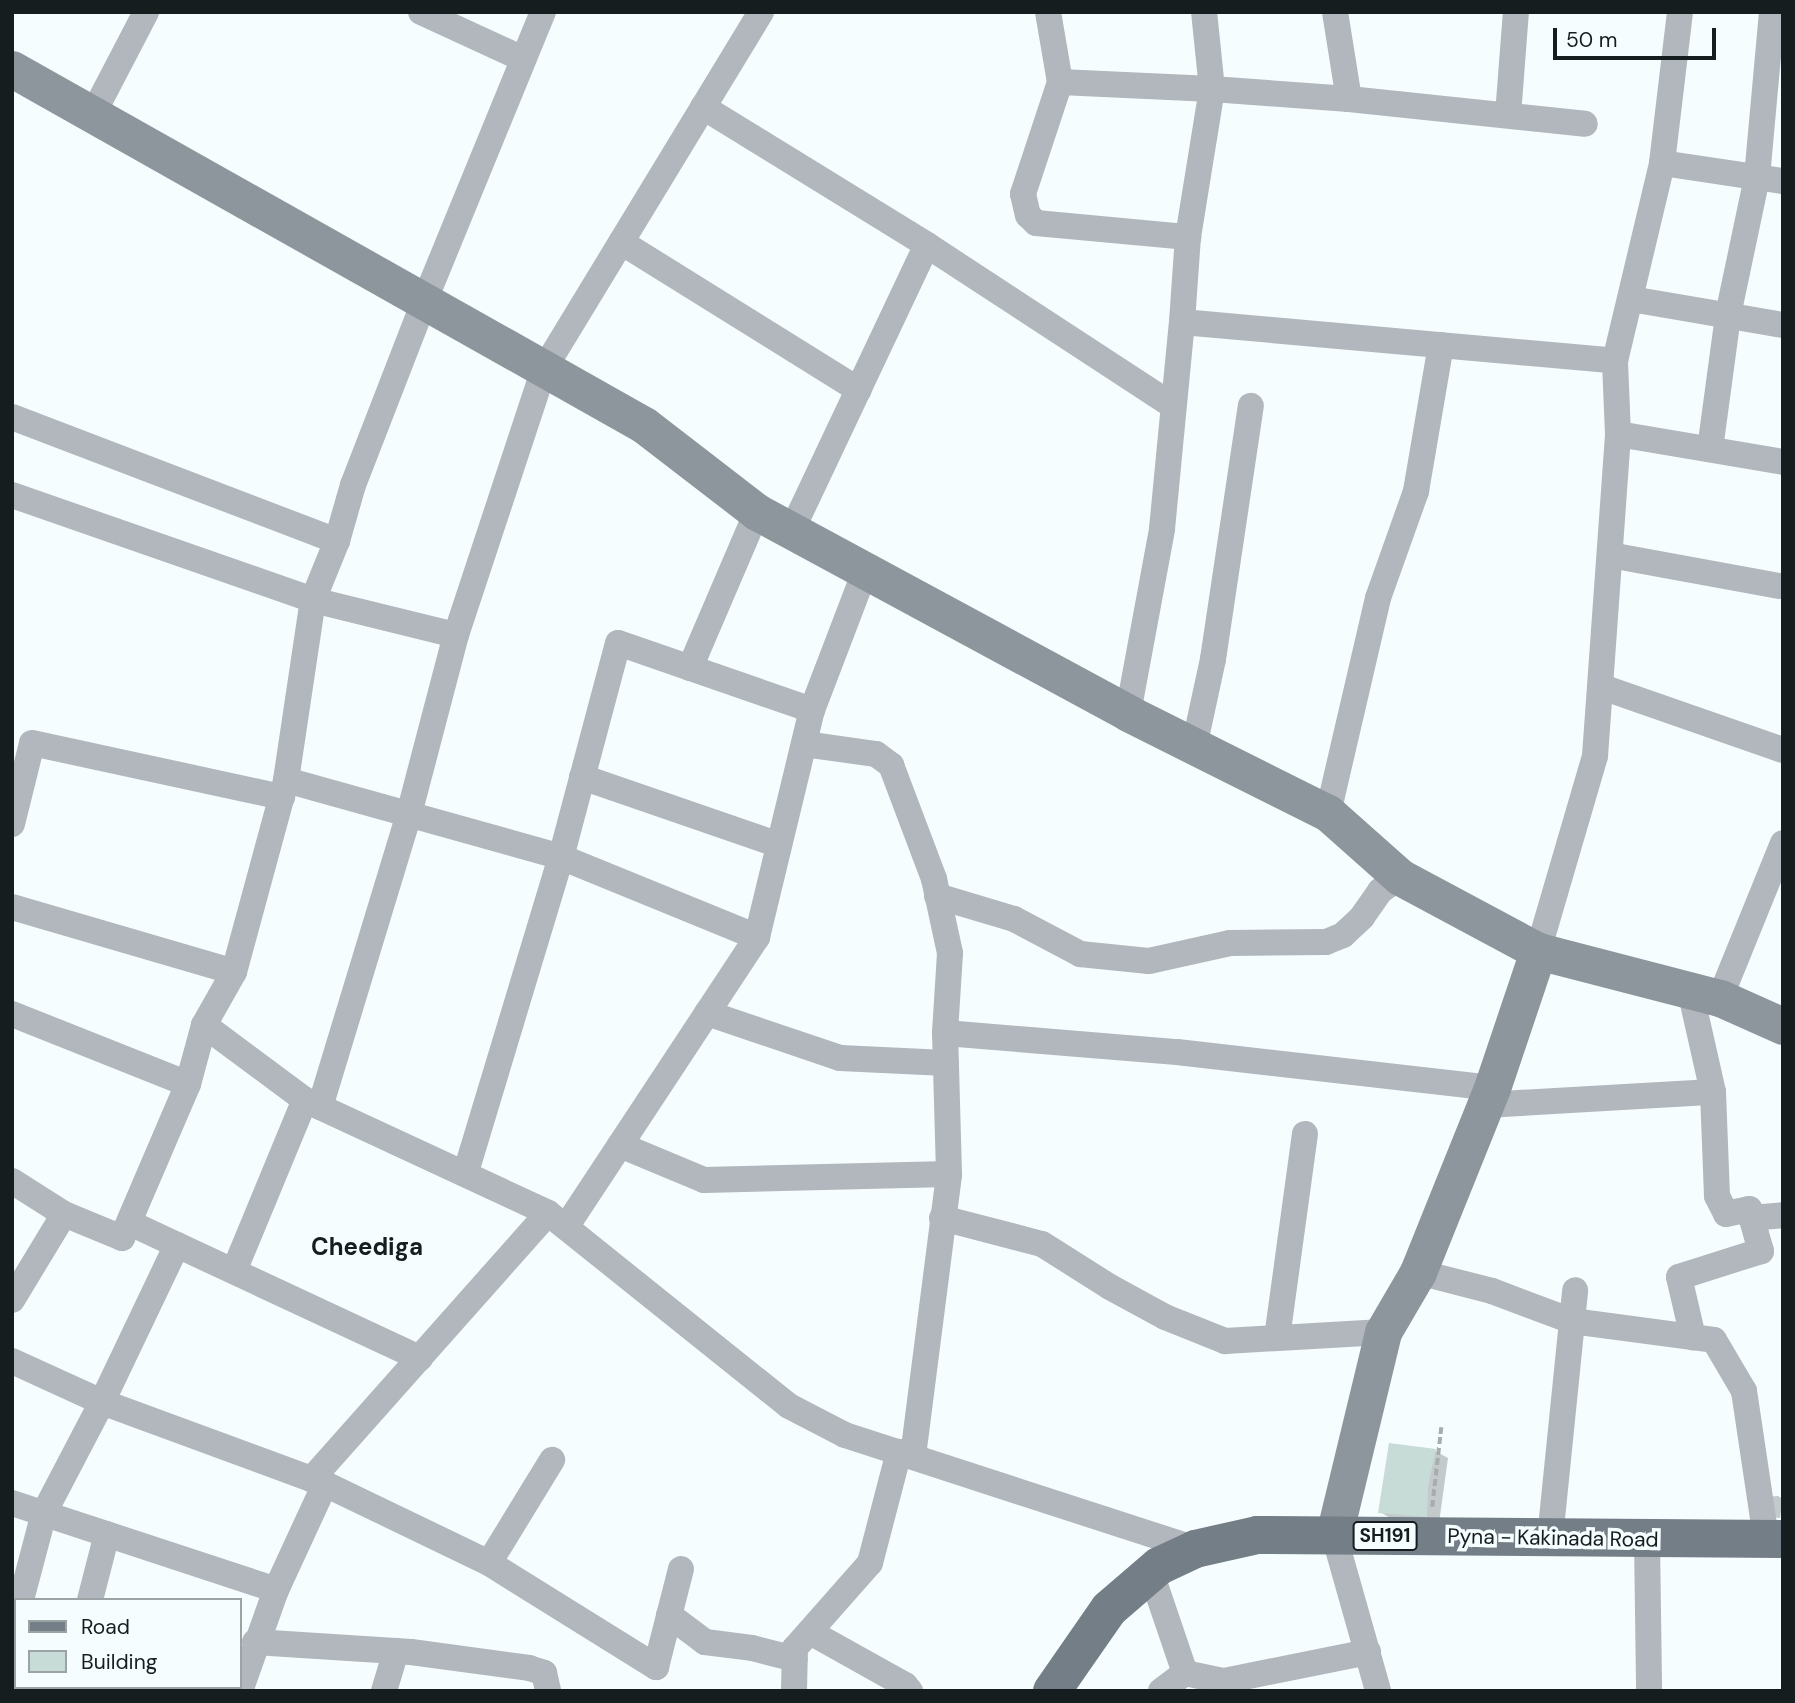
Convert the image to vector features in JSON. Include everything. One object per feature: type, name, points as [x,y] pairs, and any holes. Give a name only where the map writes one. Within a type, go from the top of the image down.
[{"type":"main road","name":"Pyna - Kakinada Road","points":[[1052,1691],[1109,1609],[1151,1573],[1195,1549],[1257,1535],[1775,1539]]},
{"type":"street","points":[[93,114],[146,12]]},
{"type":"street","points":[[421,12],[523,59]]},
{"type":"street","points":[[12,1181],[64,1214],[122,1238],[130,1223],[188,1084],[204,1025],[233,972],[284,788],[313,600],[337,541],[353,485],[424,302],[543,12]]},
{"type":"street","points":[[234,1271],[313,1104],[409,814],[456,635],[544,369],[761,12]]},
{"type":"street","points":[[1048,12],[1060,82],[1023,194],[1028,215],[1036,223],[1188,237]]},
{"type":"street","points":[[1128,713],[1162,529],[1188,237],[1212,89],[1204,12]]},
{"type":"street","points":[[1335,12],[1349,99]]},
{"type":"street","points":[[1508,116],[1517,12]]},
{"type":"street","points":[[1378,1691],[1334,1535],[1383,1332],[1418,1272],[1489,1096],[1538,951],[1595,756],[1618,434],[1615,361],[1661,163],[1680,12]]},
{"type":"street","points":[[1710,449],[1728,316],[1770,179],[1772,12]]},
{"type":"street","points":[[12,69],[644,425],[757,512],[1128,713],[1328,813],[1400,877],[1538,951],[1705,994],[1783,1026]]},
{"type":"street","points":[[1060,82],[1349,99],[1585,124]]},
{"type":"street","points":[[703,107],[927,245],[1173,405]]},
{"type":"street","points":[[1661,163],[1770,179]]},
{"type":"street","points":[[621,242],[859,390]]},
{"type":"street","points":[[792,530],[927,245]]},
{"type":"street","points":[[1631,299],[1783,325]]},
{"type":"street","points":[[1182,322],[1615,361]]},
{"type":"street","points":[[1328,813],[1378,598],[1416,491],[1441,345]]},
{"type":"street","points":[[1194,747],[1213,659],[1251,406]]},
{"type":"street","points":[[12,417],[337,541]]},
{"type":"street","points":[[1618,434],[1783,462]]},
{"type":"street","points":[[12,495],[313,600],[456,635]]},
{"type":"street","points":[[690,668],[757,512]]},
{"type":"street","points":[[1610,555],[1779,586]]},
{"type":"street","points":[[242,1684],[255,1642],[319,1482],[420,1358],[557,1220],[620,1145],[757,937],[812,710],[865,570]]},
{"type":"street","points":[[465,1174],[561,857],[618,643],[812,710]]},
{"type":"street","points":[[1602,687],[1783,750]]},
{"type":"street","points":[[12,824],[22,740],[409,814],[561,857],[757,937]]},
{"type":"street","points":[[794,1691],[795,1648],[870,1563],[906,1454],[949,1174],[945,1033],[950,953],[937,896],[891,765],[876,754],[804,744]]},
{"type":"street","points":[[582,777],[779,845]]},
{"type":"street","points":[[1693,1337],[1679,1277],[1760,1251],[1749,1209],[1726,1214],[1717,1196],[1713,1091],[1705,994],[1783,843]]},
{"type":"street","points":[[937,896],[1014,919],[1080,954],[1149,961],[1230,943],[1325,942],[1343,934],[1362,917],[1380,891],[1400,877]]},
{"type":"street","points":[[12,907],[233,972]]},
{"type":"street","points":[[707,1013],[840,1058],[946,1063]]},
{"type":"street","points":[[12,1014],[188,1084]]},
{"type":"street","points":[[204,1025],[313,1104],[557,1220],[789,1406],[845,1435],[1195,1549]]},
{"type":"street","points":[[945,1033],[1177,1052],[1489,1096],[1713,1091]]},
{"type":"street","points":[[1277,1338],[1305,1134]]},
{"type":"street","points":[[620,1145],[704,1180],[949,1174]]},
{"type":"street","points":[[12,1300],[23,1262],[64,1214]]},
{"type":"street","points":[[1751,1218],[1783,1215]]},
{"type":"street","points":[[942,1217],[1042,1244],[1165,1317],[1225,1341],[1383,1332]]},
{"type":"street","points":[[130,1223],[420,1358]]},
{"type":"street","points":[[22,1598],[44,1513],[102,1402],[177,1245]]},
{"type":"street","points":[[1418,1272],[1492,1291],[1572,1321],[1714,1340],[1744,1391],[1775,1539]]},
{"type":"street","points":[[1550,1538],[1576,1290]]},
{"type":"street","points":[[12,1361],[102,1402],[319,1482],[489,1563],[656,1667],[681,1569]]},
{"type":"street","points":[[489,1563],[552,1460]]},
{"type":"street","points":[[12,1503],[275,1590]]},
{"type":"street","points":[[91,1598],[107,1534]]},
{"type":"street","points":[[1647,1540],[1649,1691]]},
{"type":"street","points":[[1151,1573],[1185,1673]]},
{"type":"street","points":[[669,1615],[705,1642],[752,1648],[795,1659]]},
{"type":"street","points":[[810,1632],[905,1685],[910,1691]]},
{"type":"street","points":[[255,1642],[396,1651],[529,1668],[544,1673],[548,1691]]},
{"type":"street","points":[[384,1691],[396,1651]]},
{"type":"street","points":[[1161,1691],[1185,1673],[1224,1681],[1368,1651]]},
{"type":"path","points":[[1429,1536],[1441,1428]]},
{"type":"building","points":[[1389,1443],[1436,1449],[1428,1487],[1427,1517],[1378,1513]]},
{"type":"district","name":"Cheediga","points":[[367,1247]]}]
